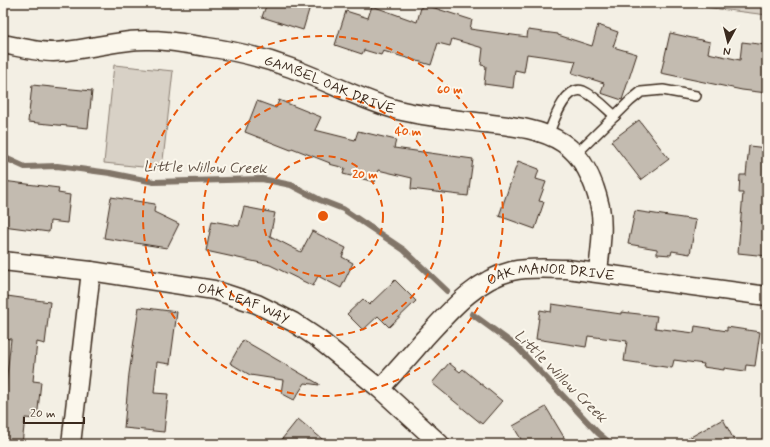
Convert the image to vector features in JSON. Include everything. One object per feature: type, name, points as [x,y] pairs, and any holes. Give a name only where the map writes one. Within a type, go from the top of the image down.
[{"type":"street","name":"GAMBEL OAK DRIVE","points":[[3,44],[52,52],[81,49],[116,42],[150,40],[208,47],[258,57],[291,68],[368,100],[421,116],[520,127],[548,135],[563,143],[576,154],[592,180],[600,208],[601,239],[598,272]]},
{"type":"street","name":"OAK LEAF WAY","points":[[3,261],[91,271],[214,290],[257,304],[293,322],[317,338],[380,389],[440,444]]},
{"type":"street","name":"OAK MANOR DRIVE","points":[[380,389],[465,296],[486,281],[512,271],[539,268],[598,272],[767,296]]},
{"type":"street","points":[[71,444],[91,271]]},
{"type":"lane","points":[[548,135],[563,103],[570,93],[578,90],[584,91],[615,116]]},
{"type":"lane","points":[[576,154],[641,92],[663,90],[696,96]]},
{"type":"shaded area","points":[[672,3],[767,3],[767,15]]},
{"type":"shaded area","points":[[114,65],[173,71],[162,169],[104,163]]},
{"type":"building","points":[[267,3],[311,3],[303,30],[262,17]]},
{"type":"building","points":[[422,4],[472,20],[470,29],[527,37],[528,30],[558,34],[592,46],[598,25],[618,32],[613,47],[637,54],[622,100],[601,93],[604,83],[572,73],[576,61],[527,54],[524,72],[515,70],[513,88],[484,84],[486,66],[481,65],[483,48],[452,39],[450,46],[438,43],[431,65],[383,51],[381,55],[364,50],[362,54],[335,45],[346,11],[368,18],[372,6],[417,22]]},
{"type":"building","points":[[670,33],[710,42],[708,53],[740,60],[742,42],[767,45],[767,93],[742,90],[661,73]]},
{"type":"building","points":[[32,85],[92,91],[88,128],[28,122]]},
{"type":"building","points":[[279,100],[321,117],[315,130],[355,140],[358,131],[396,140],[394,148],[473,159],[468,196],[411,189],[412,178],[378,170],[375,182],[343,174],[345,168],[329,164],[330,163],[292,148],[291,150],[245,132],[257,101],[276,108]]},
{"type":"building","points":[[639,120],[669,159],[641,180],[611,141]]},
{"type":"building","points":[[749,146],[767,148],[767,256],[738,253],[743,193],[739,193],[740,175],[746,175]]},
{"type":"building","points":[[518,161],[539,169],[536,179],[546,182],[539,201],[544,202],[535,229],[499,216]]},
{"type":"building","points":[[3,181],[59,188],[58,193],[70,195],[67,223],[50,221],[49,232],[3,226]]},
{"type":"building","points":[[111,197],[155,204],[154,212],[179,224],[167,248],[104,238]]},
{"type":"building","points":[[244,207],[275,213],[270,236],[301,252],[312,231],[346,248],[342,257],[353,263],[341,288],[318,276],[313,286],[270,265],[206,251],[212,221],[239,226]]},
{"type":"building","points":[[635,211],[696,220],[690,254],[672,251],[671,255],[657,254],[657,249],[628,244]]},
{"type":"building","points":[[395,280],[416,301],[389,327],[378,316],[363,330],[347,314],[363,299],[369,305]]},
{"type":"building","points":[[7,296],[50,302],[45,344],[37,342],[33,381],[41,382],[37,419],[25,418],[22,444],[3,444],[3,411],[11,339],[3,338],[3,321]]},
{"type":"building","points":[[552,304],[621,314],[621,312],[657,316],[655,328],[694,333],[695,326],[727,331],[727,327],[760,332],[755,366],[746,365],[745,371],[724,368],[724,370],[703,367],[704,364],[674,360],[672,368],[624,361],[627,341],[588,336],[586,347],[536,339],[540,310],[551,312]]},
{"type":"building","points":[[139,307],[177,312],[170,364],[157,362],[154,393],[168,394],[164,432],[124,428],[129,374]]},
{"type":"building","points":[[243,340],[319,385],[305,383],[294,400],[281,393],[283,380],[250,375],[230,363]]},
{"type":"building","points":[[449,363],[460,372],[463,369],[502,401],[482,424],[432,383]]},
{"type":"building","points":[[546,407],[568,444],[524,444],[513,426]]},
{"type":"building","points":[[298,419],[328,444],[278,444]]},
{"type":"building","points":[[723,419],[736,444],[678,444]]},
{"type":"waterway","name":"Little Willow Creek","points":[[3,157],[25,167],[57,166],[110,173],[154,182],[262,179],[291,185],[320,200],[343,209],[404,250],[447,291]]},
{"type":"waterway","name":"Little Willow Creek","points":[[472,314],[516,346],[598,433],[611,444]]}]
